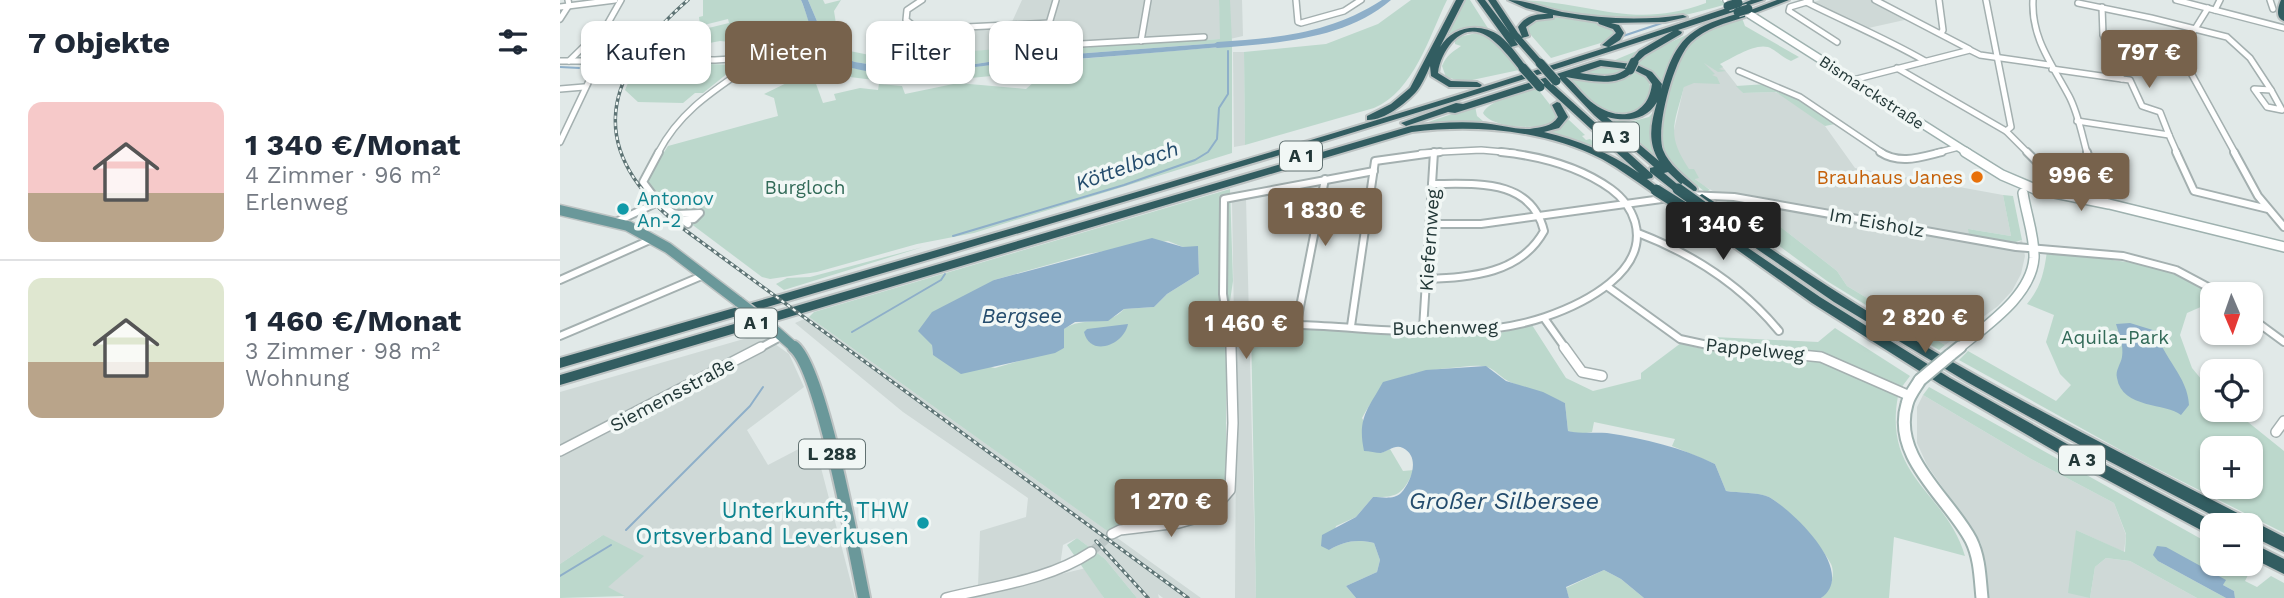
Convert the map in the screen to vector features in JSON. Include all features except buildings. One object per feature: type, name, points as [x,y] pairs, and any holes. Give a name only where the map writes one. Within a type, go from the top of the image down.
[{"type":"highway","points":[[978,241],[1385,111],[1404,99],[1416,86],[1460,0]]},
{"type":"highway","points":[[1475,0],[1506,47]]},
{"type":"highway","name":"A 3","points":[[1481,0],[1535,65],[1603,138],[1660,190]]},
{"type":"highway","name":"A 3","points":[[1492,0],[1535,65]]},
{"type":"highway","points":[[1512,0],[1549,11],[1646,22],[1785,0]]},
{"type":"highway","name":"A 1","points":[[560,363],[1410,112],[1760,0]]},
{"type":"highway","name":"A 1","points":[[560,380],[1085,224],[1405,124],[1678,32],[1740,7],[1779,0]]},
{"type":"highway","points":[[2280,13],[2284,1]]},
{"type":"highway","points":[[1687,189],[1661,158],[1654,137],[1656,121],[1683,45],[1740,7]]},
{"type":"highway","points":[[1535,65],[1522,26],[1528,20],[1560,16],[1602,22],[1616,27],[1620,35],[1605,45]]},
{"type":"highway","points":[[1504,19],[1525,36]]},
{"type":"highway","points":[[1410,112],[1605,45],[1695,21]]},
{"type":"highway","points":[[1085,224],[1191,195],[1393,133],[1596,63],[1621,63],[1636,67],[1649,74],[1657,84],[1655,99],[1645,112],[1635,117],[1610,116],[1552,83],[1535,65],[1488,33],[1460,32],[1447,40],[1434,67],[1437,78],[1453,86],[1471,86],[1495,81]]},
{"type":"highway","points":[[1552,83],[1563,120],[1555,127],[1544,130],[1495,124],[1482,118],[1478,112],[1480,106],[1488,102],[1566,76],[1614,79],[1623,76],[1642,53],[1678,32]]},
{"type":"highway","name":"A 3","points":[[1552,83],[1623,144],[1850,308],[2088,445],[2222,513]]},
{"type":"highway","points":[[1557,105],[1660,190]]},
{"type":"highway","points":[[1592,107],[1687,189],[1702,197],[1714,211]]},
{"type":"highway","points":[[1393,133],[1422,127],[1456,125],[1552,138],[1604,156],[1691,212]]},
{"type":"highway","name":"A 3","points":[[1691,212],[1787,282],[1919,365],[2077,458],[2200,523]]},
{"type":"highway","points":[[2263,534],[2284,545]]},
{"type":"highway","points":[[2263,556],[2284,567]]},
{"type":"main road","name":"Bismarckstraße","points":[[1740,7],[2016,183]]},
{"type":"main road","points":[[2035,189],[2032,193],[2015,189],[2016,183],[2024,183],[2035,189],[2284,247]]},
{"type":"main road","points":[[1983,598],[1977,554],[1970,538],[1923,476],[1913,457],[1906,422],[1910,396],[1920,380],[2017,296],[2033,265],[2023,193]]},
{"type":"main road","name":"L 288","points":[[560,210],[616,222],[652,239],[704,275],[800,352],[813,379],[851,531],[864,598]]},
{"type":"street","points":[[560,7],[568,3],[615,0]]},
{"type":"street","points":[[569,61],[608,23],[621,0]]},
{"type":"street","points":[[922,0],[907,10],[906,20],[915,27],[925,29],[989,26]]},
{"type":"street","points":[[1051,21],[1056,0]]},
{"type":"street","points":[[1141,41],[1148,0]]},
{"type":"street","points":[[1296,0],[1298,22],[1311,22],[1344,11],[1361,0]]},
{"type":"street","points":[[1875,0],[1980,55],[2130,80],[2142,106],[2157,110],[2163,118],[2194,191],[2269,209]]},
{"type":"street","points":[[1939,0],[1943,30],[1941,33]]},
{"type":"street","points":[[1986,0],[1997,44],[1996,57],[2011,127],[2006,131]]},
{"type":"street","points":[[2033,0],[2032,16],[2050,67],[2070,98],[2103,203]]},
{"type":"street","points":[[2176,0],[2284,28]]},
{"type":"street","points":[[2220,0],[2180,52],[2258,196],[2284,227]]},
{"type":"street","points":[[2270,0],[2280,13]]},
{"type":"street","points":[[1838,42],[1789,11],[1790,7],[1809,1],[1872,36],[1890,41],[1925,61]]},
{"type":"street","points":[[560,19],[568,3]]},
{"type":"street","points":[[2078,3],[2196,29],[2234,42],[2272,90],[2282,110],[2267,107],[2254,89],[2272,90]]},
{"type":"street","points":[[2102,7],[2100,25],[2122,79]]},
{"type":"street","points":[[1083,44],[1204,37]]},
{"type":"street","points":[[2172,40],[2186,44]]},
{"type":"street","points":[[1853,80],[1970,50]]},
{"type":"street","points":[[560,61],[581,61]]},
{"type":"street","points":[[1897,68],[2006,131],[2045,170],[2095,179]]},
{"type":"street","points":[[1739,71],[1800,97],[1888,157],[1912,160],[1959,148]]},
{"type":"street","points":[[677,214],[700,213],[686,222],[659,202],[643,183],[667,136],[692,106],[725,83]]},
{"type":"street","points":[[560,142],[586,84]]},
{"type":"street","points":[[560,89],[584,87]]},
{"type":"street","points":[[2077,121],[2169,135]]},
{"type":"street","points":[[1351,326],[1375,161],[1434,151],[1479,149],[1539,158],[1594,178],[1627,203],[1634,215],[1638,233],[1670,247],[1728,282],[1772,321],[1779,331]]},
{"type":"street","name":"Kiefernweg","points":[[1423,330],[1434,151]]},
{"type":"street","points":[[1112,534],[1120,530],[1179,523],[1203,516],[1213,510],[1230,490],[1231,332],[1223,294],[1224,199],[1374,171]]},
{"type":"street","name":"Buchenweg","points":[[1325,179],[1297,322],[1303,325],[1423,330],[1486,329],[1544,318],[1591,298],[1622,275],[1630,263],[1638,233]]},
{"type":"street","points":[[1427,279],[1464,277],[1513,263],[1541,240],[1544,231],[1541,215],[1529,201],[1500,188],[1432,184]]},
{"type":"street","name":"Im Eisholz","points":[[1430,224],[1481,224],[1689,195],[1720,195],[2016,247],[2156,262],[2187,273],[2202,282]]},
{"type":"street","points":[[616,222],[659,202]]},
{"type":"street","points":[[560,280],[652,239]]},
{"type":"street","points":[[560,336],[704,275]]},
{"type":"street","name":"Pappelweg","points":[[1608,287],[1680,338],[1728,349],[1821,356],[1910,396]]},
{"type":"street","points":[[1544,318],[1582,372],[1602,376]]},
{"type":"street","points":[[2263,327],[2284,342]]},
{"type":"street","name":"Siemensstraße","points":[[560,451],[782,336]]},
{"type":"street","points":[[2276,432],[2284,421]]},
{"type":"street","points":[[946,598],[1060,568],[1083,559],[1091,552]]},
{"type":"shaded area","points":[[1022,0],[1219,0],[1221,39],[1083,48],[1083,21],[1012,21]]},
{"type":"shaded area","points":[[1230,0],[1242,0],[1243,36],[1230,39]]},
{"type":"shaded area","points":[[1820,0],[1872,0],[1909,19],[1864,29],[1811,3]]},
{"type":"shaded area","points":[[989,26],[989,50],[975,51],[975,27]]},
{"type":"shaded area","points":[[1233,52],[1244,52],[1245,145],[1234,147]]},
{"type":"shaded area","points":[[1700,63],[1721,65],[1743,93],[1775,92],[1788,98],[1825,126],[1855,168],[2003,195],[2011,236],[1968,229],[2019,242],[2022,240],[2025,256],[2021,274],[2012,291],[1998,306],[1945,345],[1847,286],[1837,271],[1750,203],[1727,199],[1704,186],[1694,178],[1674,147],[1674,130],[1687,73]]},
{"type":"shaded area","points":[[1292,191],[1290,210],[1286,216],[1268,217],[1272,192]]},
{"type":"shaded area","points":[[1246,198],[1256,598],[1235,598],[1236,444],[1232,201]]},
{"type":"shaded area","points":[[809,317],[1201,598],[1163,598],[1158,594],[1159,598],[1137,598],[1105,559],[1077,538],[1063,545],[1060,566],[978,587],[980,531],[1026,517],[1028,498],[903,412],[795,323]]},
{"type":"shaded area","points":[[761,334],[789,354],[804,387],[747,430],[768,465],[814,441],[855,598],[623,598],[624,596],[608,588],[603,535],[560,564],[560,392]]},
{"type":"shaded area","points":[[1923,395],[2031,459],[2114,503],[2126,535],[2124,552],[2076,530],[2090,598],[1987,598],[1981,543],[1927,465],[1917,443],[1917,407]]},
{"type":"shaded area","points":[[2106,558],[2130,561],[2197,598],[2090,598],[2095,567]]},
{"type":"shaded area","points":[[1086,568],[1104,598],[962,598]]},
{"type":"green space","points":[[703,0],[801,0],[809,21],[728,19],[711,23],[711,21],[699,21],[699,17],[703,16]]},
{"type":"green space","points":[[808,0],[823,0],[825,4],[841,0],[834,11],[836,21],[817,21]]},
{"type":"green space","points":[[1219,0],[1230,0],[1232,42],[1083,53],[1083,48],[1220,39]]},
{"type":"green space","points":[[1411,0],[1447,0],[1419,62],[1400,89],[1388,100],[1374,108],[1245,145],[1244,52],[1326,44],[1378,24]]},
{"type":"green space","points":[[1466,0],[1470,0],[1491,33],[1469,30],[1446,35]]},
{"type":"green space","points":[[1516,0],[1542,1],[1632,14],[1679,11],[1706,3],[1706,0],[1720,0],[1727,4],[1674,17],[1636,20],[1573,14]]},
{"type":"green space","points":[[1552,17],[1602,23],[1617,32],[1614,39],[1551,58],[1524,27],[1531,20]]},
{"type":"green space","points":[[1742,18],[1745,26],[1799,57],[1791,61],[1767,47],[1753,48],[1720,64],[1723,67],[1719,69],[1726,71],[1718,72],[1704,63],[1720,84],[1694,83],[1684,87],[1675,120],[1675,138],[1689,169],[1694,169],[1699,178],[1695,179],[1710,190],[1705,192],[1676,169],[1663,151],[1661,142],[1667,99],[1681,55],[1690,41],[1711,28]]},
{"type":"green space","points":[[725,24],[725,42],[711,43],[711,27]]},
{"type":"green space","points":[[1695,31],[1676,49],[1668,73],[1652,140],[1657,160],[1609,119],[1630,122],[1649,117],[1656,108],[1659,97],[1658,80],[1654,74],[1640,66],[1615,60],[1651,45],[1630,61],[1637,63],[1645,54]]},
{"type":"green space","points":[[1476,33],[1496,40],[1519,70],[1458,83],[1454,82],[1457,80],[1446,77],[1442,66],[1450,54],[1461,46],[1455,44],[1455,38]]},
{"type":"green space","name":"Burgloch","points":[[1232,46],[1232,153],[974,233],[917,244],[817,272],[770,279],[762,277],[690,223],[702,216],[704,210],[679,210],[671,204],[686,200],[665,199],[649,188],[648,177],[668,146],[778,116],[774,98],[764,94],[785,84],[816,84],[823,103],[836,100],[834,94],[860,88],[878,90],[879,84],[902,86],[905,94],[953,84],[1026,89],[1032,84],[1083,84],[1083,59]]},
{"type":"green space","points":[[989,50],[989,62],[975,64],[975,51]]},
{"type":"green space","points":[[852,51],[866,54],[866,64],[852,61]]},
{"type":"green space","points":[[711,64],[725,65],[725,75],[703,93],[695,93],[683,103],[638,102],[625,90],[628,84],[711,84]]},
{"type":"green space","points":[[989,65],[989,76],[975,78],[975,66]]},
{"type":"green space","points":[[1604,65],[1633,69],[1645,76],[1649,82],[1649,102],[1630,116],[1619,114],[1602,108],[1567,77],[1614,81],[1631,73],[1603,77],[1582,73]]},
{"type":"green space","points":[[852,67],[866,70],[866,79],[852,77]]},
{"type":"green space","points":[[1767,84],[1793,96],[1835,124],[1825,126],[1776,92],[1743,93],[1736,86]]},
{"type":"green space","points":[[1537,88],[1558,115],[1556,122],[1517,127],[1496,122],[1483,113],[1499,100]]},
{"type":"green space","points":[[1475,106],[1477,116],[1483,121],[1529,131],[1569,120],[1585,135],[1582,136],[1586,140],[1590,139],[1606,153],[1498,128],[1417,126]]},
{"type":"green space","points":[[1230,189],[1233,281],[1226,328],[1226,479],[1219,498],[1208,510],[1193,516],[1139,521],[1123,525],[1110,533],[809,317],[814,312]],"holes":[[[1168,241],[1183,247],[1198,247],[1199,274],[1167,294],[1154,307],[1124,309],[1111,318],[1071,325],[1064,329],[1064,348],[995,368],[933,355],[932,345],[994,280],[1087,254]]]},
{"type":"green space","points":[[2003,195],[2013,196],[2022,240],[2015,242],[1969,234],[1968,229],[2011,236]]},
{"type":"green space","points":[[1727,199],[1750,203],[1837,271],[1847,286],[1945,345],[1939,350],[1827,281],[1726,207]]},
{"type":"green space","points":[[923,247],[784,290],[776,284],[787,278],[810,277]]},
{"type":"green space","name":"Aquila-Park","points":[[2047,251],[2163,267],[2200,286],[2200,307],[2187,313],[2180,335],[2192,368],[2200,378],[2200,422],[2248,422],[2284,451],[2284,533],[2263,522],[2263,513],[2244,513],[2217,499],[2263,499],[2263,436],[2200,436],[2200,490],[2126,453],[1959,360],[1968,351],[2056,401],[2071,385],[2060,374],[2046,342],[2054,315],[2027,304],[2039,286]]},
{"type":"green space","points":[[1251,325],[1487,336],[1532,325],[1566,378],[1593,391],[1641,379],[1641,373],[1681,343],[1712,351],[1815,359],[1852,373],[1898,396],[1896,424],[1899,446],[1908,466],[1956,534],[1965,556],[1894,537],[1889,598],[1821,598],[1831,582],[1831,564],[1803,528],[1769,497],[1726,491],[1715,464],[1672,446],[1675,439],[1594,422],[1592,432],[1580,434],[1568,431],[1565,403],[1510,382],[1487,367],[1469,366],[1421,372],[1398,380],[1379,394],[1362,418],[1381,453],[1390,449],[1403,471],[1414,470],[1407,484],[1399,492],[1373,497],[1356,517],[1336,526],[1329,550],[1351,542],[1374,543],[1380,560],[1377,572],[1346,586],[1356,598],[1256,598]]},
{"type":"green space","points":[[1835,328],[1910,376],[1901,388],[1817,353],[1704,341],[1714,337],[1818,342]]},
{"type":"green space","points":[[1929,387],[2200,538],[2200,573],[2158,561],[2226,598],[2197,598],[2130,561],[2106,558],[2095,567],[2090,598],[2068,593],[2076,530],[2125,552],[2126,534],[2114,503],[2031,459],[1923,395]]},
{"type":"green space","points":[[603,535],[644,556],[608,587],[625,596],[560,598],[560,564]]},
{"type":"green space","points":[[1077,538],[1105,559],[1137,598],[1104,598],[1067,545]]},
{"type":"green space","points":[[1604,570],[1621,579],[1644,598],[1569,598],[1566,588]]},
{"type":"green space","points":[[2211,576],[2248,576],[2245,581],[2257,587],[2271,576],[2284,583],[2284,598],[2235,598],[2234,591],[2223,585],[2225,580]]},
{"type":"water","points":[[801,0],[808,0],[817,21],[809,21]]},
{"type":"water","points":[[1232,42],[1232,46],[1083,58],[1083,53]]},
{"type":"water","points":[[852,61],[866,64],[866,71],[852,67]]},
{"type":"water","points":[[989,62],[989,66],[975,67],[975,64]]},
{"type":"water","name":"Bergsee","points":[[1152,238],[1183,247],[1198,246],[1199,274],[1167,294],[1154,307],[1124,309],[1108,321],[1075,322],[1064,329],[1064,348],[1055,353],[961,374],[933,355],[932,345],[918,331],[932,312],[994,280]]},
{"type":"water","points":[[2130,323],[2156,331],[2188,395],[2189,405],[2181,415],[2136,400],[2121,388],[2117,370],[2122,349],[2116,324]]},
{"type":"water","points":[[1128,324],[1120,338],[1107,346],[1093,345],[1084,332],[1087,329]]},
{"type":"water","name":"Großer Silbersee","points":[[1486,366],[1506,381],[1543,392],[1565,403],[1568,431],[1607,433],[1676,448],[1715,464],[1726,491],[1765,495],[1780,504],[1818,543],[1832,573],[1830,587],[1821,598],[1644,598],[1621,579],[1604,570],[1566,587],[1569,598],[1356,598],[1346,586],[1377,572],[1380,560],[1374,543],[1351,542],[1329,550],[1321,546],[1322,535],[1356,517],[1373,497],[1395,497],[1401,493],[1408,483],[1413,463],[1408,452],[1400,447],[1381,453],[1364,451],[1362,430],[1365,414],[1383,382],[1426,370]]},
{"type":"water","points":[[2157,546],[2166,547],[2200,566],[2200,576],[2219,576],[2226,580],[2223,585],[2234,591],[2235,598],[2226,598],[2158,561],[2153,555]]},
{"type":"waterway","points":[[1217,45],[1284,39],[1327,30],[1368,13],[1387,0]]},
{"type":"waterway","points":[[1623,36],[1662,23]]},
{"type":"waterway","name":"Köttelbach","points":[[953,236],[1124,185],[1195,160],[1208,152],[1217,139],[1219,108],[1228,94],[1228,51]]},
{"type":"waterway","points":[[560,67],[579,68]]},
{"type":"waterway","name":"Köttelbach","points":[[852,332],[941,280],[945,274]]},
{"type":"waterway","name":"Köttelbach","points":[[626,530],[750,406],[763,387]]},
{"type":"waterway","name":"Köttelbach","points":[[560,576],[611,545]]},
{"type":"tunnel","points":[[1091,552],[1112,534]]},
{"type":"railway","points":[[688,0],[657,30],[635,59],[621,89],[615,118],[619,147],[632,176],[656,204],[689,233],[1188,598]]},
{"type":"railway","points":[[1096,541],[1148,598]]},
{"type":"place","name":"Brauhaus Janes","points":[[1977,177]]},
{"type":"place","name":"Antonov An-2","points":[[623,209]]},
{"type":"place","name":"Unterkunft, THW Ortsverband Leverkusen","points":[[923,523]]}]
